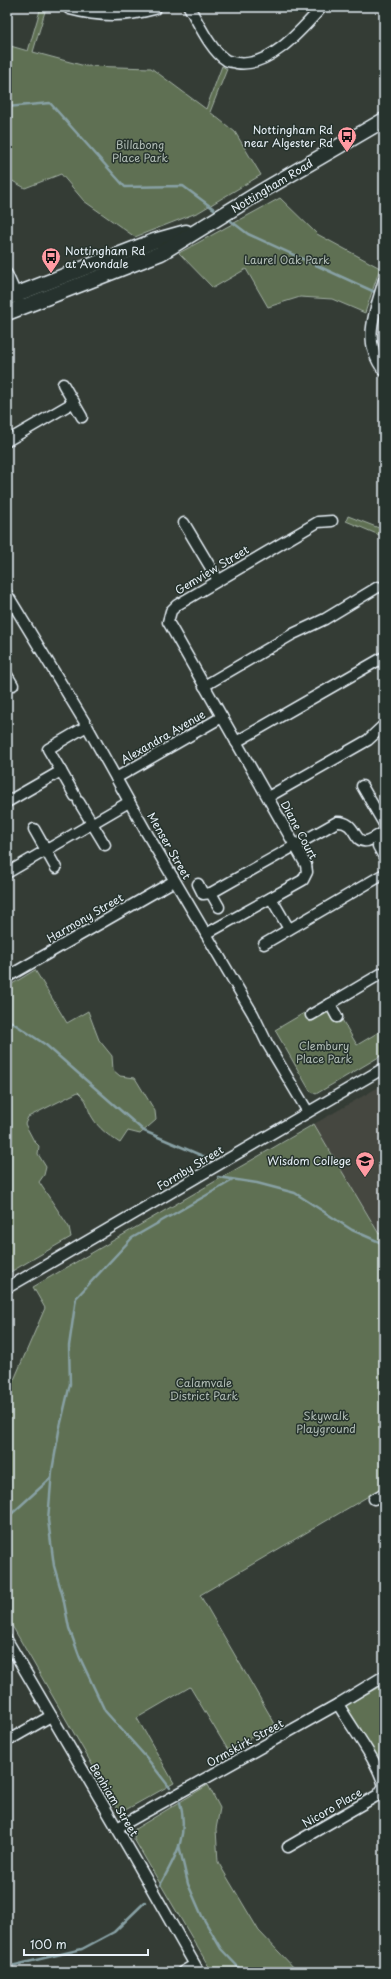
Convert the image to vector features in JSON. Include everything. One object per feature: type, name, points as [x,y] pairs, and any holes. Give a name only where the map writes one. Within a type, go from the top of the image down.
[{"type":"street","points":[[70,7],[91,13],[132,13],[154,7]]},
{"type":"street","points":[[189,7],[217,52],[226,61],[244,64],[260,60],[280,48],[297,34],[322,7]]},
{"type":"street","name":"Nottingham Road","points":[[7,313],[14,300],[162,253],[262,191],[384,120]]},
{"type":"street","points":[[7,274],[14,300]]},
{"type":"street","points":[[383,282],[370,332],[372,349],[384,371]]},
{"type":"street","points":[[63,384],[82,417]]},
{"type":"street","points":[[7,440],[74,402]]},
{"type":"street","name":"Gemview Street","points":[[222,717],[168,622],[171,611],[177,605],[218,580],[318,522],[332,521]]},
{"type":"street","points":[[184,523],[218,580]]},
{"type":"street","points":[[204,686],[292,634],[325,619],[378,588]]},
{"type":"street","name":"Menser Street","points":[[7,594],[87,726],[174,881],[252,1014],[277,1062],[308,1112]]},
{"type":"street","points":[[236,742],[384,657]]},
{"type":"street","points":[[7,675],[12,685]]},
{"type":"street","name":"Diane Court","points":[[206,934],[303,880],[307,872],[306,865],[296,845],[222,717]]},
{"type":"street","name":"Alexandra Avenue","points":[[116,778],[222,717]]},
{"type":"street","points":[[268,797],[368,740],[384,725]]},
{"type":"street","points":[[87,726],[48,749],[105,845]]},
{"type":"street","points":[[7,802],[61,771]]},
{"type":"street","points":[[362,786],[384,824]]},
{"type":"street","points":[[7,873],[92,825],[129,802]]},
{"type":"street","points":[[198,884],[203,894],[211,893],[337,822],[345,822],[349,825],[358,838],[362,841],[368,841],[384,832]]},
{"type":"street","points":[[34,829],[56,868]]},
{"type":"street","points":[[378,846],[384,857]]},
{"type":"street","points":[[264,944],[384,874]]},
{"type":"street","name":"Harmony Street","points":[[7,977],[174,881]]},
{"type":"street","points":[[211,893],[219,907]]},
{"type":"street","points":[[271,898],[289,929]]},
{"type":"street","points":[[311,1015],[384,972]]},
{"type":"street","points":[[330,1004],[337,1017]]},
{"type":"street","name":"Formby Street","points":[[7,1288],[133,1216],[384,1068]]},
{"type":"street","points":[[374,1499],[384,1493]]},
{"type":"street","name":"Benhiam Street","points":[[7,1640],[117,1828],[196,1968]]},
{"type":"street","name":"Ormskirk Street","points":[[117,1828],[338,1704],[384,1676]]},
{"type":"street","points":[[338,1704],[370,1757],[382,1779],[384,1786]]},
{"type":"street","points":[[7,1741],[51,1716]]},
{"type":"street","name":"Nicoro Place","points":[[288,1847],[378,1795],[384,1786]]},
{"type":"street","points":[[182,1972],[196,1968]]},
{"type":"shaded area","name":"Wisdom College","points":[[384,1084],[384,1232],[380,1235],[314,1124]]},
{"type":"green space","name":"Billabong Place Park","points":[[41,7],[46,8],[33,52],[85,66],[151,68],[206,109],[222,66],[227,69],[210,112],[235,132],[261,175],[199,212],[135,237],[84,201],[61,174],[25,188],[7,178],[7,45],[28,51]]},
{"type":"green space","name":"Laurel Oak Park","points":[[280,198],[317,234],[380,268],[365,313],[332,299],[300,297],[268,307],[246,269],[213,288],[179,253]]},
{"type":"green space","points":[[348,516],[384,530],[384,537],[346,521]]},
{"type":"green space","points":[[35,970],[67,1023],[88,1011],[99,1040],[112,1056],[113,1070],[120,1076],[135,1078],[155,1111],[156,1120],[140,1134],[128,1131],[120,1143],[101,1129],[92,1117],[85,1099],[78,1092],[28,1117],[25,1124],[34,1141],[39,1146],[38,1154],[46,1167],[44,1175],[39,1182],[69,1227],[71,1237],[7,1274],[7,986]]},
{"type":"green space","name":"Clembury Place Park","points":[[328,1012],[334,1022],[341,1018],[357,1045],[384,1029],[384,1054],[316,1094],[310,1091],[275,1030],[304,1013],[310,1022]]},
{"type":"green space","name":"Calamvale District Park","points":[[314,1124],[379,1234],[384,1232],[384,1487],[200,1595],[275,1724],[228,1750],[190,1687],[137,1718],[174,1783],[120,1813],[7,1617],[7,1396],[45,1308],[33,1287]]},
{"type":"green space","points":[[384,1684],[384,1768],[345,1706]]},
{"type":"green space","points":[[208,1785],[220,1808],[216,1829],[218,1862],[259,1931],[298,1972],[212,1972],[134,1839],[135,1829]]},
{"type":"waterway","points":[[7,107],[50,103],[125,187],[183,186],[218,212]]},
{"type":"waterway","points":[[227,218],[248,234],[377,293]]},
{"type":"waterway","points":[[7,1019],[46,1045],[144,1131],[205,1157]]},
{"type":"waterway","points":[[218,1177],[257,1183],[295,1193],[352,1230],[384,1244]]},
{"type":"waterway","points":[[170,1788],[146,1757],[105,1711],[80,1658],[69,1628],[63,1597],[54,1566],[48,1520],[52,1471],[59,1431],[70,1384],[69,1346],[76,1298],[132,1238],[233,1180]]},
{"type":"waterway","points":[[7,1518],[51,1478]]},
{"type":"waterway","points":[[160,1885],[176,1855],[182,1836],[183,1825],[180,1802]]},
{"type":"waterway","points":[[179,1845],[188,1884],[202,1916],[221,1949],[243,1972]]},
{"type":"waterway","points":[[7,1967],[82,1949],[114,1932],[145,1902]]},
{"type":"place","name":"Nottingham Rd near Algester Rd","points":[[347,153]]},
{"type":"place","name":"Nottingham Rd at Avondale","points":[[51,274]]},
{"type":"place","name":"Wisdom College","points":[[365,1178]]},
{"type":"park label","name":"Skywalk Playground","points":[[326,1422]]}]
